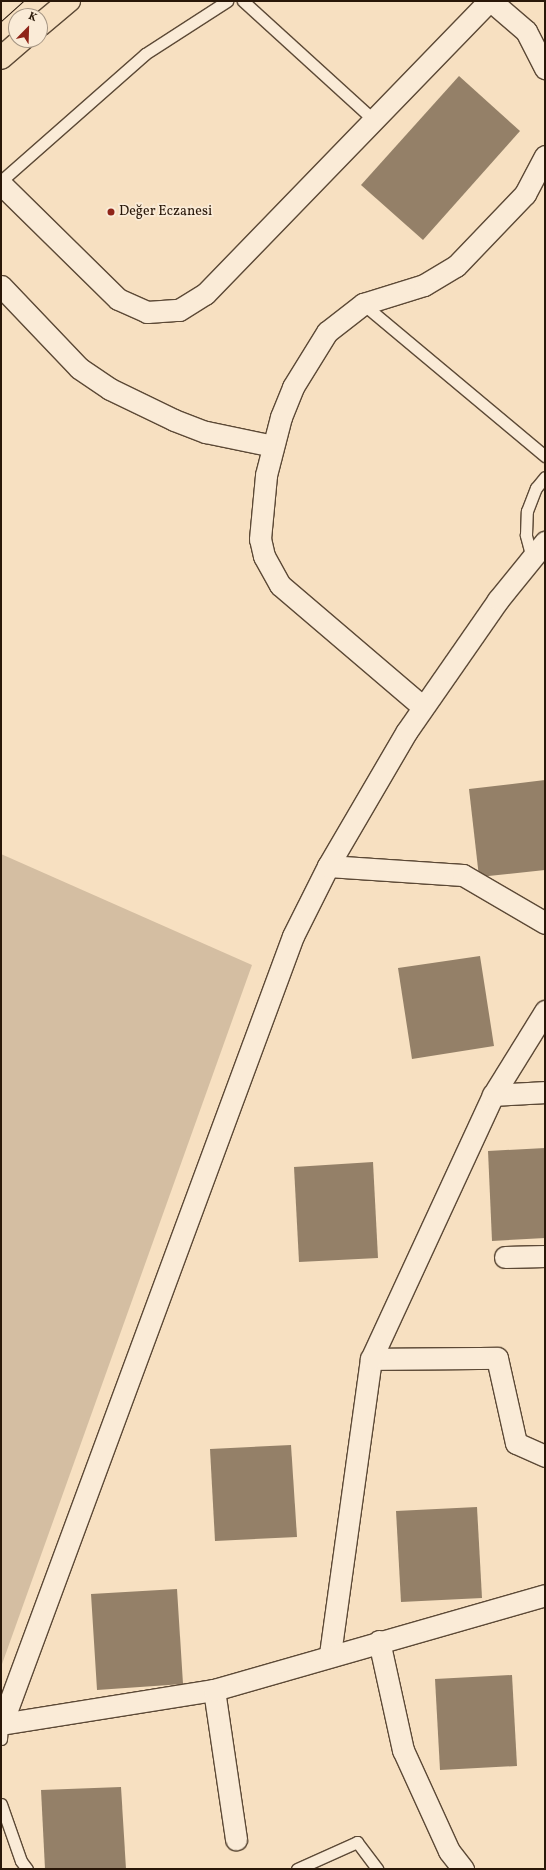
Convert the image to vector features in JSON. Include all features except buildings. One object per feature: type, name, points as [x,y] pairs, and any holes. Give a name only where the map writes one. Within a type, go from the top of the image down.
[{"type":"main road","points":[[48,18],[69,1]]},
{"type":"main road","points":[[1,58],[13,48]]},
{"type":"street","points":[[1,183],[118,300],[132,308],[163,313],[193,304],[205,294],[490,1],[526,31],[545,68]]},
{"type":"street","points":[[423,707],[291,598],[271,572],[263,551],[259,522],[273,446],[293,387],[317,345],[344,316],[363,304],[424,285],[456,266],[540,185],[545,156]]},
{"type":"street","points":[[1,286],[79,368],[110,389],[181,423],[273,446]]},
{"type":"street","points":[[1,1728],[293,936],[328,866],[423,707],[498,600],[541,552]]},
{"type":"street","points":[[328,866],[463,875],[545,923]]},
{"type":"street","points":[[330,1654],[371,1359],[493,1095],[545,1010]]},
{"type":"street","points":[[493,1095],[545,1092]]},
{"type":"street","points":[[505,1257],[545,1256]]},
{"type":"street","points":[[371,1359],[497,1358],[516,1443],[545,1456]]},
{"type":"street","points":[[1,1728],[214,1690],[330,1654],[545,1595]]},
{"type":"street","points":[[379,1641],[403,1750],[449,1851],[463,1869]]},
{"type":"street","points":[[214,1690],[236,1839]]},
{"type":"lane","points":[[1,183],[145,54],[227,1]]},
{"type":"lane","points":[[243,1],[374,120]]},
{"type":"lane","points":[[363,304],[545,456]]},
{"type":"lane","points":[[541,552],[526,535],[527,511],[536,488],[545,477]]},
{"type":"lane","points":[[1,1804],[21,1861],[27,1869]]},
{"type":"lane","points":[[297,1869],[357,1842],[377,1869]]},
{"type":"shaded area","points":[[1,854],[252,965],[1,1667]]},
{"type":"tram line","points":[[1,21],[23,1]]},
{"type":"place","name":"Değer Eczanesi","points":[[111,212]]}]
